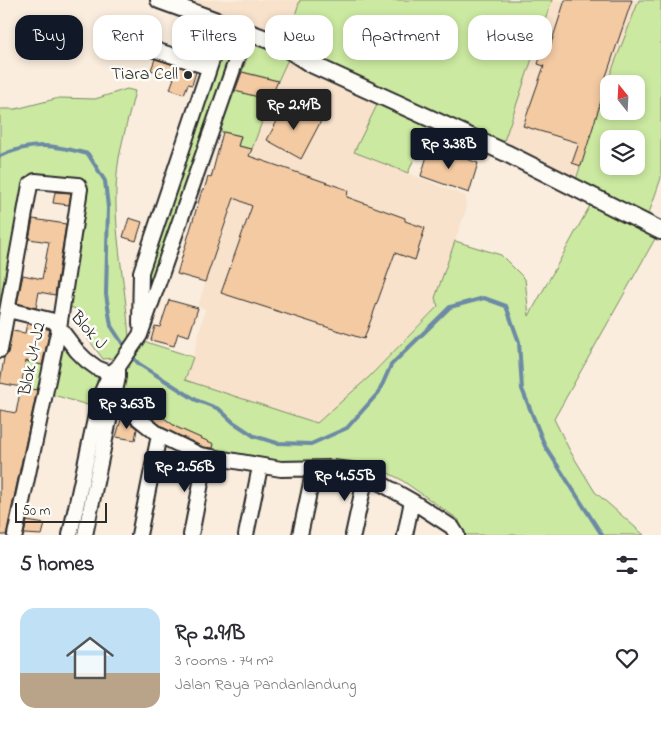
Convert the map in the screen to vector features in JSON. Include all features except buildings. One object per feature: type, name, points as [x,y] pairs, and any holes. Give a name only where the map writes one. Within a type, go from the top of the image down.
[{"type":"street","points":[[159,0],[200,15]]},
{"type":"street","points":[[255,35],[280,44],[311,64],[506,153],[661,231]]},
{"type":"street","points":[[162,52],[208,68]]},
{"type":"street","points":[[140,335],[142,272],[208,68],[213,60]]},
{"type":"street","points":[[70,535],[98,406],[116,370],[140,335],[225,60]]},
{"type":"street","name":"Blok J1-J2","points":[[8,310],[30,185],[35,181],[78,185],[80,189],[59,328],[15,535]]},
{"type":"street","points":[[0,350],[8,310]]},
{"type":"street","name":"Blok J","points":[[8,310],[54,321],[86,360],[97,368],[116,370]]},
{"type":"street","points":[[85,535],[113,398],[116,370]]},
{"type":"street","points":[[113,398],[159,435],[182,448],[206,457],[260,467],[351,470],[366,475],[452,527],[457,535]]},
{"type":"street","points":[[139,535],[159,435]]},
{"type":"street","points":[[192,535],[206,457]]},
{"type":"street","points":[[246,535],[260,467]]},
{"type":"street","points":[[300,535],[314,469]]},
{"type":"street","points":[[353,535],[366,475]]},
{"type":"street","points":[[405,535],[412,502]]},
{"type":"shaded area","points":[[182,0],[300,0],[295,15],[265,15],[265,29],[255,25],[255,15],[225,15]]},
{"type":"shaded area","points":[[552,0],[639,0],[610,75],[600,75],[600,104],[575,183],[502,147],[532,60],[552,60],[552,15],[547,15]]},
{"type":"shaded area","points":[[288,60],[295,60],[379,101],[354,152],[466,196],[466,210],[435,298],[438,305],[369,377],[317,423],[185,380],[205,309],[198,306],[270,100]]},
{"type":"green space","points":[[300,0],[552,0],[547,15],[468,15],[468,60],[532,60],[502,147],[325,60],[333,60],[333,15],[295,15]]},
{"type":"green space","points":[[639,0],[661,0],[661,178],[648,216],[575,183],[600,104],[600,120],[645,120],[645,75],[610,75]]},
{"type":"green space","points":[[261,43],[265,45],[265,60],[288,60],[278,81],[242,72],[246,60],[255,60],[255,45]]},
{"type":"green space","points":[[219,60],[230,60],[153,282],[148,281],[147,274]]},
{"type":"green space","points":[[127,89],[135,91],[119,158],[116,204],[129,340],[113,358],[103,359],[85,335],[85,313],[68,306],[73,260],[86,181],[58,176],[29,177],[25,188],[0,307],[0,109],[16,109],[59,98],[95,99]]},
{"type":"green space","points":[[233,90],[270,100],[252,149],[238,146],[241,136],[220,131]]},
{"type":"green space","points":[[379,101],[429,123],[408,173],[354,152]]},
{"type":"green space","points":[[592,202],[656,237],[554,419],[570,451],[595,492],[644,535],[462,535],[459,520],[400,479],[376,467],[286,466],[212,454],[213,444],[176,427],[136,397],[129,406],[117,396],[123,374],[146,342],[193,357],[185,380],[317,423],[369,377],[438,306],[435,298],[455,241],[501,255],[525,279],[529,316]]},
{"type":"green space","points":[[63,344],[98,377],[91,406],[50,394],[59,346]]},
{"type":"green space","points":[[26,361],[47,366],[42,391],[21,387]]},
{"type":"waterway","points":[[0,156],[33,146],[65,148],[88,154],[105,181],[108,207],[106,294],[111,326],[128,352],[139,364],[196,400],[219,409],[233,422],[254,436],[277,443],[311,444],[347,428],[379,392],[391,365],[450,307],[484,298],[506,306],[519,342],[522,389],[545,446],[602,535]]},
{"type":"place","name":"Tiara Cell","points":[[188,75]]}]
